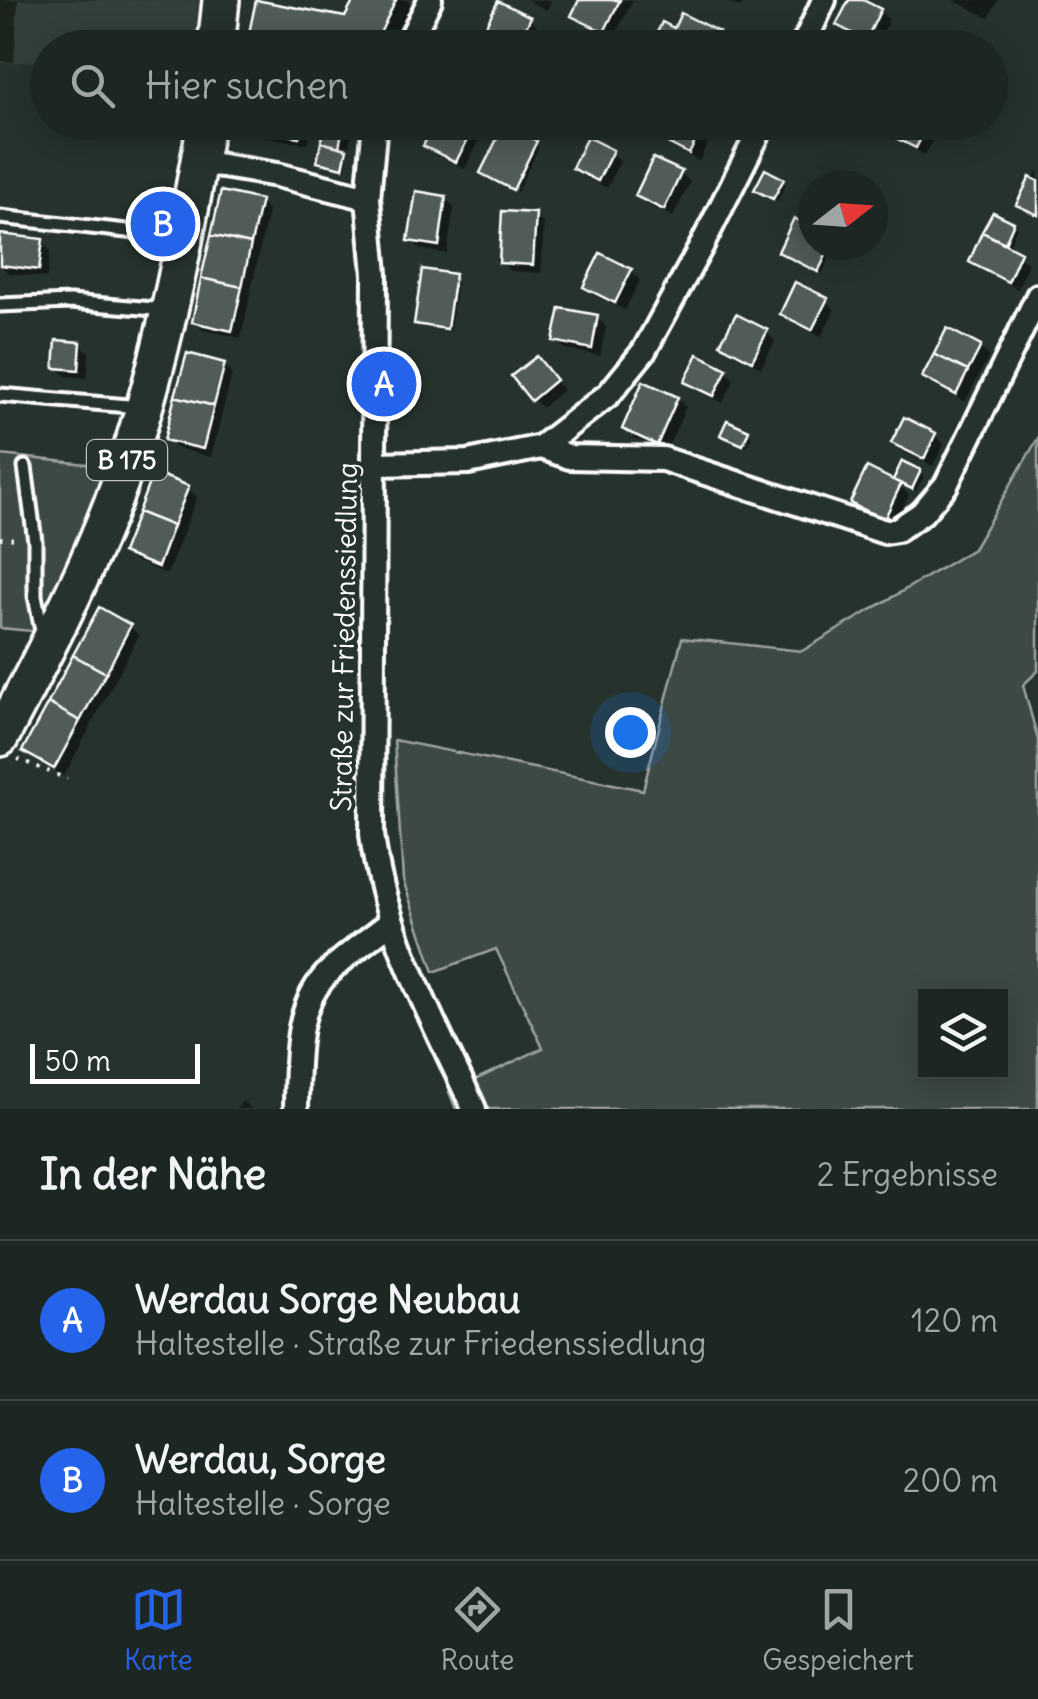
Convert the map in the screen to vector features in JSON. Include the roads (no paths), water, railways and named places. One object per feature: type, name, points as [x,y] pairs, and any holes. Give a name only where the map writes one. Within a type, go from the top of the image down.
[{"type":"main road","points":[[218,30],[221,0]]},
{"type":"main road","name":"B 175","points":[[4,742],[107,514],[144,408],[170,310],[203,140]]},
{"type":"street","points":[[415,30],[430,0]]},
{"type":"street","points":[[810,30],[824,0]]},
{"type":"street","name":"Straße zur Friedenssiedlung","points":[[374,140],[368,198],[376,274],[372,834],[377,878],[392,922],[474,1109]]},
{"type":"street","points":[[376,464],[468,462],[541,447],[609,394],[628,375],[702,245],[755,140]]},
{"type":"street","points":[[199,162],[368,198]]},
{"type":"street","points":[[541,447],[570,457],[663,459],[885,532],[896,530],[922,513],[946,485],[1038,296]]},
{"type":"street","points":[[296,1109],[298,1042],[310,996],[328,972],[392,922]]},
{"type":"lane","points":[[0,217],[185,237]]},
{"type":"lane","points":[[0,306],[70,302],[170,310]]},
{"type":"lane","points":[[0,395],[144,408]]},
{"type":"lane","points":[[26,466],[35,541],[36,596],[46,650]]},
{"type":"place","name":"Werdau, Sorge","points":[[163,224]]},
{"type":"place","name":"Werdau Sorge Neubau","points":[[384,384]]}]
